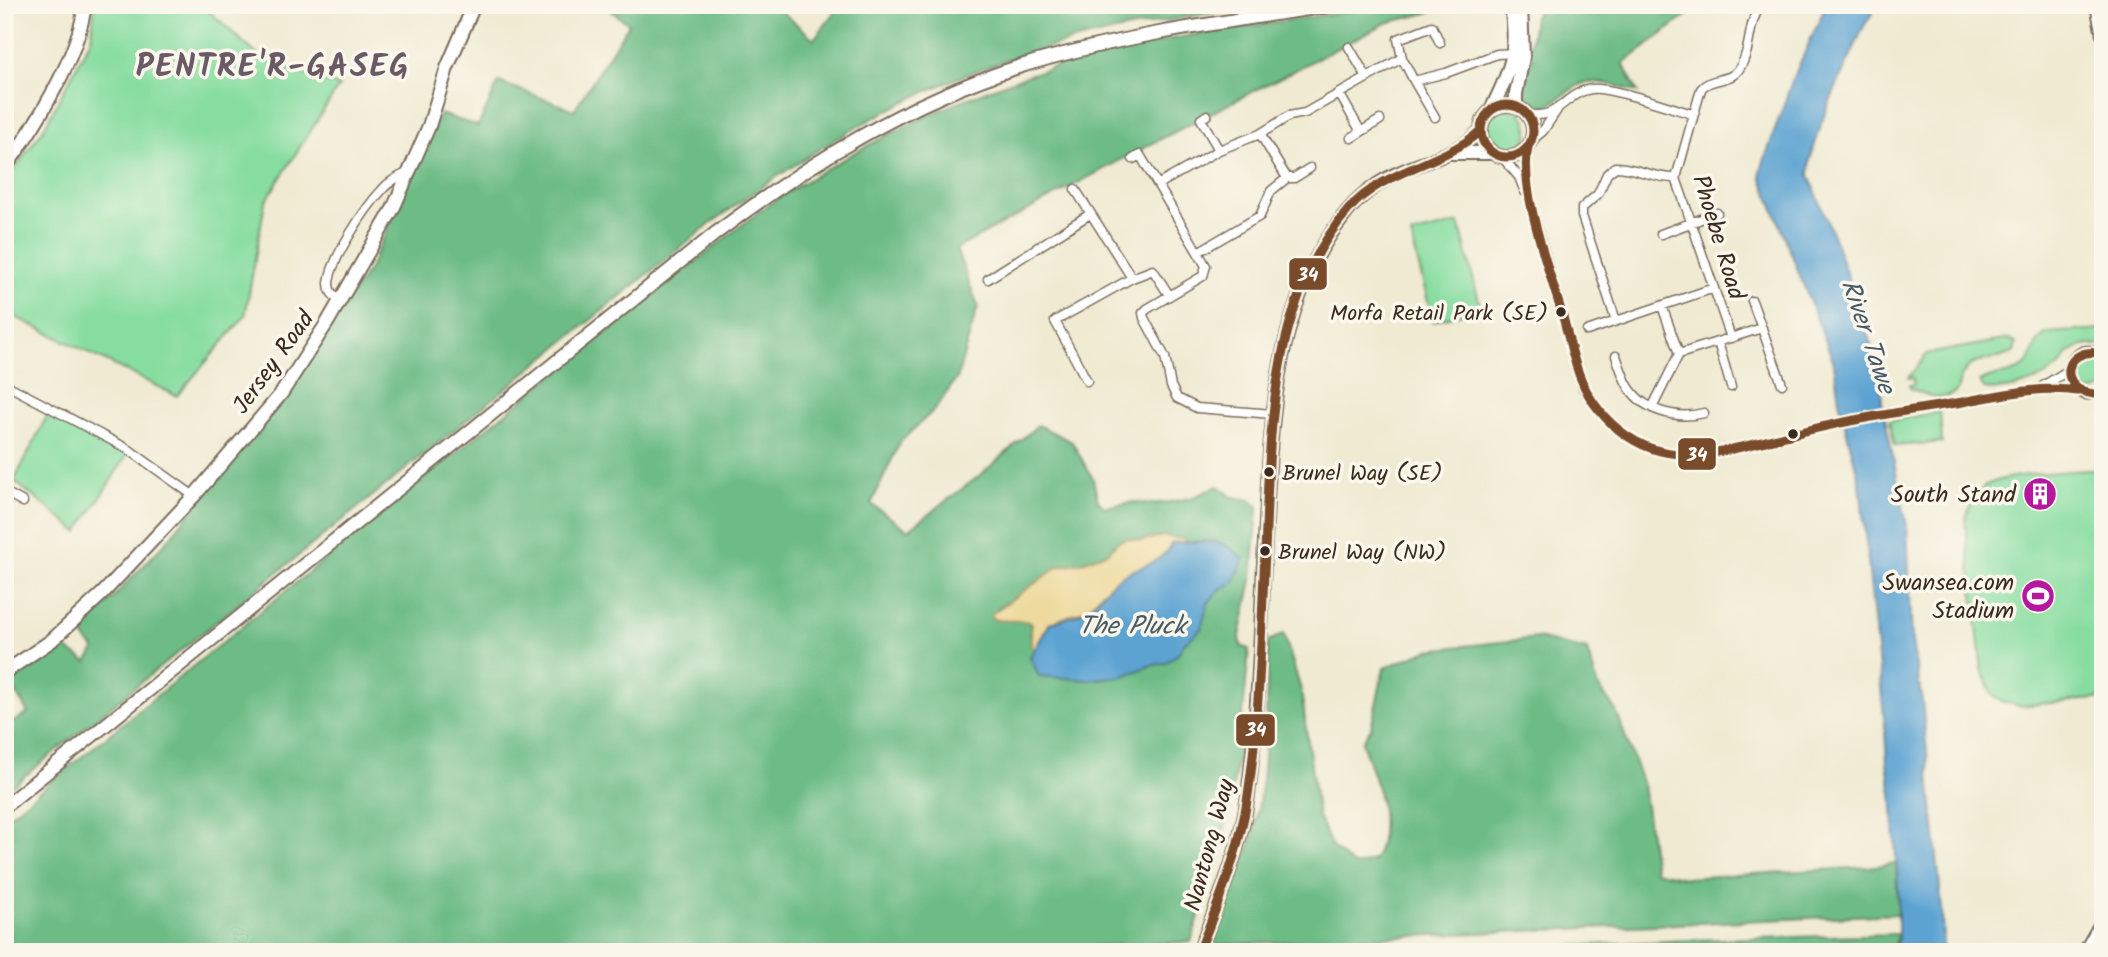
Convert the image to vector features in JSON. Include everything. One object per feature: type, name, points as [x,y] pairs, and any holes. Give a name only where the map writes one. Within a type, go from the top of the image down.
[{"type":"main road","points":[[5,168],[51,94],[74,48],[85,5]]},
{"type":"main road","name":"Jersey Road","points":[[5,672],[51,641],[102,594],[194,496],[281,394],[340,301],[393,209],[429,125],[447,68],[474,5]]},
{"type":"main road","points":[[5,806],[716,233],[779,186],[843,146],[965,87],[1040,61],[1178,28],[1336,5]]},
{"type":"main road","points":[[1500,5],[1515,9]]},
{"type":"main road","points":[[2097,5],[2103,36]]},
{"type":"main road","points":[[1515,9],[1523,57],[1516,94],[1533,127],[1529,144],[1516,156],[1497,155],[1481,139],[1481,122],[1492,108],[1508,76],[1514,53],[1515,9]]},
{"type":"main road","points":[[1492,108],[1507,104],[1522,110]]},
{"type":"main road","name":"Nantong Way","points":[[1199,952],[1236,845],[1247,799],[1255,727],[1273,414],[1285,344],[1306,279],[1343,216],[1383,182],[1450,153],[1473,139],[1480,131]]},
{"type":"main road","name":"Nantong Way","points":[[1450,153],[1481,151],[1497,155]]},
{"type":"main road","points":[[2085,952],[2103,920]]},
{"type":"street","name":"Phoebe Road","points":[[1731,338],[1676,178],[1701,89],[1710,80],[1728,78],[1739,70],[1759,8],[1749,5]]},
{"type":"street","points":[[1435,117],[1402,58],[1398,39],[1432,26],[1440,43]]},
{"type":"street","points":[[1349,47],[1367,78]]},
{"type":"street","points":[[1413,81],[1446,73],[1497,54],[1514,53]]},
{"type":"street","points":[[1159,184],[1219,150],[1260,134],[1289,116],[1305,113],[1402,58]]},
{"type":"street","points":[[1522,110],[1544,116],[1557,110],[1577,94],[1596,88],[1692,114]]},
{"type":"street","points":[[1339,93],[1361,132]]},
{"type":"street","points":[[1557,110],[1543,131],[1529,144],[1525,162],[1531,204],[1583,388],[1599,411],[1637,443],[1674,453],[1721,449],[1826,425],[2038,389],[2089,394],[2103,391]]},
{"type":"street","points":[[1207,115],[1201,119],[1219,150]]},
{"type":"street","points":[[1351,138],[1380,120]]},
{"type":"street","points":[[1260,134],[1287,178]]},
{"type":"street","points":[[1133,159],[1140,155],[1159,184],[1206,271],[1143,313],[1146,324],[1165,357],[1171,386],[1177,398],[1197,408],[1273,414]]},
{"type":"street","points":[[1497,155],[1519,177],[1531,204]]},
{"type":"street","points":[[1616,321],[1581,216],[1582,208],[1598,194],[1607,174],[1615,167],[1625,167],[1663,178],[1676,178]]},
{"type":"street","points":[[1198,252],[1260,216],[1271,191],[1287,178],[1294,178],[1310,168]]},
{"type":"street","points":[[340,301],[332,295],[329,283],[356,222],[383,188],[409,172]]},
{"type":"street","points":[[1075,189],[1132,278]]},
{"type":"street","points":[[1661,234],[1717,213]]},
{"type":"street","points":[[988,279],[1090,214]]},
{"type":"street","points":[[1087,381],[1055,321],[1132,278],[1153,270],[1169,295]]},
{"type":"street","points":[[1587,331],[1714,288]]},
{"type":"street","points":[[1752,300],[1782,384]]},
{"type":"street","points":[[1652,408],[1679,354],[1662,306]]},
{"type":"street","points":[[1679,354],[1762,328]]},
{"type":"street","points":[[1718,342],[1731,387]]},
{"type":"street","points":[[2078,391],[2071,383],[2071,361],[2080,352],[2092,350],[2103,354]]},
{"type":"street","points":[[1616,356],[1626,384],[1652,408],[1675,415],[1704,414]]},
{"type":"street","points":[[2038,389],[2069,370]]},
{"type":"street","points":[[5,396],[8,386],[128,449],[194,496]]},
{"type":"street","points":[[5,492],[23,502]]},
{"type":"green space","points":[[95,5],[202,5],[262,59],[339,86],[265,202],[245,316],[177,396],[5,312],[5,183],[44,128],[91,39]]},
{"type":"green space","points":[[603,5],[774,5],[814,39],[841,5],[1258,5],[1114,31],[1008,60],[937,86],[903,102],[804,159],[710,224],[5,792],[5,727],[28,713],[10,682],[65,648],[87,662],[95,650],[80,632],[166,542],[288,393],[370,267],[440,114],[478,126],[499,82],[574,110],[629,24]]},
{"type":"green space","points":[[1394,5],[1427,5],[1431,12],[1386,23],[1122,159],[956,249],[978,306],[957,378],[935,409],[900,442],[871,504],[908,530],[983,473],[1038,425],[1072,442],[1093,479],[1098,501],[1104,507],[1135,502],[1170,502],[1191,498],[1218,486],[1232,497],[1251,500],[1258,506],[1252,580],[1240,636],[1241,646],[1249,649],[1234,779],[1226,822],[1191,942],[957,952],[5,952],[5,819],[478,435],[762,209],[888,135],[954,104],[1023,77],[1068,63],[1160,41]],"holes":[[[1164,536],[1189,542],[1214,541],[1220,589],[1208,603],[1201,629],[1184,643],[1178,654],[1165,663],[1125,675],[1090,680],[1039,675],[1030,657],[1034,650],[1031,623],[998,608],[1058,567],[1109,552],[1117,542],[1126,538],[1141,541]]]},
{"type":"green space","points":[[1543,5],[1700,5],[1623,64],[1638,92],[1589,82],[1547,106],[1539,107],[1530,105],[1521,98],[1525,73],[1533,59],[1529,55],[1534,17]]},
{"type":"green space","points":[[1507,109],[1522,115],[1528,130],[1522,145],[1507,151],[1492,145],[1486,130],[1492,115]]},
{"type":"green space","points":[[1459,223],[1481,309],[1433,321],[1411,235]]},
{"type":"green space","points":[[2103,329],[2103,345],[2075,349],[2059,367],[2031,382],[1993,390],[1984,389],[1980,382],[2022,368],[2030,359],[2039,340],[2047,333]]},
{"type":"green space","points":[[2008,339],[2016,343],[2014,352],[1971,365],[1960,379],[1957,391],[1951,395],[1934,397],[1910,388],[1909,385],[1914,384],[1913,378],[1908,378],[1927,354]]},
{"type":"green space","points":[[2088,356],[2103,361],[2103,387],[2095,391],[2085,390],[2075,384],[2074,370],[2077,363]]},
{"type":"green space","points":[[49,412],[129,452],[78,532],[14,481]]},
{"type":"green space","points":[[1940,412],[1942,442],[1895,446],[1889,421]]},
{"type":"green space","name":"Swansea.com Stadium","points":[[2103,470],[2103,698],[2019,706],[2003,702],[1992,694],[1982,670],[1965,522],[1968,511],[1979,492],[1995,481],[2034,474]]},
{"type":"green space","points":[[1284,634],[1301,690],[1318,817],[1332,847],[1352,865],[1361,865],[1375,859],[1380,844],[1380,800],[1362,742],[1371,728],[1384,668],[1428,650],[1537,638],[1587,650],[1598,686],[1616,711],[1643,785],[1655,871],[1685,878],[1896,863],[1898,914],[1211,945],[1240,874],[1255,826],[1265,747],[1268,641]]},
{"type":"green space","points":[[1898,934],[1891,952],[1439,952],[1689,940]]},
{"type":"sand","points":[[1164,536],[1189,542],[1172,543],[1169,550],[1152,564],[1102,592],[1089,608],[1050,623],[1034,650],[1031,646],[1031,623],[993,619],[991,614],[1058,567],[1109,552],[1117,542],[1126,538],[1141,541]]},
{"type":"water","points":[[1826,5],[1878,5],[1864,26],[1826,110],[1810,160],[1809,175],[1833,235],[1880,371],[1882,403],[1907,526],[1912,641],[1922,701],[1942,908],[1943,952],[1893,952],[1898,938],[1898,888],[1892,794],[1860,484],[1839,401],[1834,363],[1761,176],[1792,81]]},
{"type":"water","name":"The Pluck","points":[[1214,541],[1230,547],[1244,559],[1234,583],[1220,589],[1208,603],[1201,629],[1184,643],[1178,654],[1165,663],[1124,676],[1090,680],[1039,676],[1030,657],[1050,623],[1086,610],[1118,578],[1156,561],[1172,543]]},
{"type":"transit line","name":"34","points":[[1507,105],[1526,112],[1533,131],[1526,150],[1507,157],[1488,150],[1481,131],[1488,112],[1507,105]]},
{"type":"transit line","name":"34","points":[[1199,952],[1234,855],[1248,795],[1258,704],[1273,417],[1279,372],[1303,285],[1323,245],[1349,209],[1363,195],[1379,184],[1465,143],[1480,131]]},
{"type":"transit line","name":"34","points":[[1528,147],[1526,165],[1532,208],[1580,378],[1605,417],[1642,445],[1677,454],[1713,452],[1840,423],[2002,395],[2047,389],[2078,391]]},
{"type":"transit line","name":"34","points":[[2094,394],[2073,384],[2069,368],[2080,355],[2103,354]]},
{"type":"place","name":"Morfa Retail Park (SE)","points":[[1561,312]]},
{"type":"place","name":"Brunel Way (SE)","points":[[1269,472]]},
{"type":"place","name":"South Stand","points":[[2040,494]]},
{"type":"place","name":"Brunel Way (NW)","points":[[1265,551]]},
{"type":"place","name":"Swansea.com Stadium","points":[[2038,596]]},
{"type":"district","name":"PENTRE'R-GASEG","points":[[273,65]]},
{"type":"water label","name":"River Tawe","points":[[1869,336]]}]
